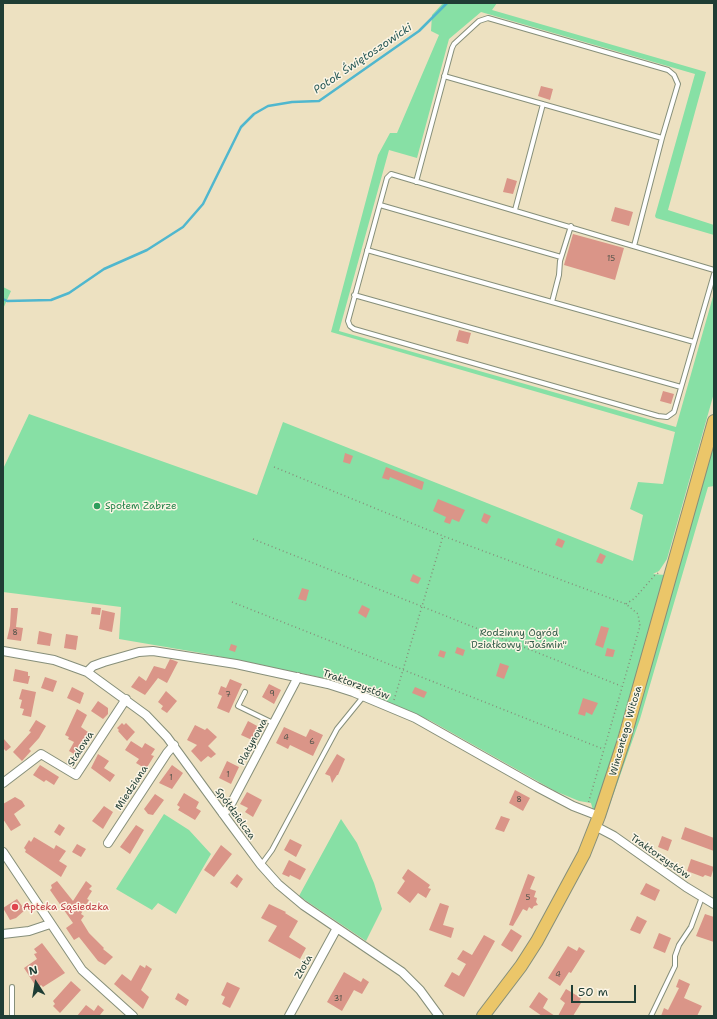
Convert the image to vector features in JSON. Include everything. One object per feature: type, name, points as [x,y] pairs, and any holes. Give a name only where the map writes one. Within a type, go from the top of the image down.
[{"type":"main road","name":"Wincentego Witosa","points":[[483,1016],[521,966],[537,941],[570,882],[597,820],[622,747],[714,422]]},
{"type":"street","name":"Spółdzielcza","points":[[3,651],[54,660],[87,672],[126,699],[153,722],[174,745],[222,814],[261,865],[295,899],[402,972],[420,990],[439,1016]]},
{"type":"street","name":"Traktorzystów","points":[[87,672],[94,666],[104,662],[139,652],[153,651],[236,664],[298,677],[333,685],[364,696],[435,728],[537,787],[586,811],[614,836],[714,904]]},
{"type":"street","name":"Platynowa","points":[[222,814],[230,806],[298,677]]},
{"type":"street","name":"Stalowa","points":[[3,782],[40,754],[76,775],[126,699]]},
{"type":"street","name":"Miedziana","points":[[108,843],[167,753],[174,745]]},
{"type":"street","points":[[3,852],[82,970],[133,1016]]},
{"type":"street","points":[[3,934],[29,931],[50,924]]},
{"type":"street","name":"Złota","points":[[289,1016],[337,928]]},
{"type":"lane","points":[[416,182],[454,44],[479,21],[488,18],[668,70],[674,75],[678,84],[662,138],[634,246]]},
{"type":"lane","points":[[444,76],[662,138]]},
{"type":"lane","points":[[515,210],[543,104]]},
{"type":"lane","points":[[714,270],[571,226],[391,174],[387,178],[348,321],[350,326],[354,329],[650,414],[670,416],[674,412],[714,274]]},
{"type":"lane","points":[[380,205],[561,257]]},
{"type":"lane","points":[[552,302],[559,275],[561,257],[571,226]]},
{"type":"lane","points":[[367,250],[694,342]]},
{"type":"lane","points":[[354,295],[681,388]]},
{"type":"lane","points":[[245,692],[238,706],[274,723]]},
{"type":"lane","points":[[261,865],[272,850],[336,729],[364,696]]},
{"type":"lane","points":[[651,1016],[675,966],[675,956],[679,945],[691,927],[702,897]]},
{"type":"lane","points":[[12,987],[12,1016]]},
{"type":"path","points":[[274,468],[443,536],[626,604],[638,614],[640,626],[621,686],[586,811]]},
{"type":"path","points":[[391,708],[443,536]]},
{"type":"path","points":[[253,538],[621,686]]},
{"type":"path","points":[[626,604],[636,598],[655,575],[665,569],[673,567]]},
{"type":"path","points":[[232,602],[603,749]]},
{"type":"green space","name":"Rodzinny Ogród Działkowy \"Jaśmin\"","points":[[443,3],[497,3],[492,10],[706,72],[668,210],[714,225],[714,235],[656,218],[655,216],[695,74],[481,12],[449,39],[417,158],[389,150],[339,331],[676,427],[714,293],[714,393],[667,559],[659,571],[653,574],[665,575],[598,805],[593,810],[591,803],[579,801],[555,791],[431,721],[333,680],[207,654],[119,639],[121,607],[3,592],[3,469],[29,414],[257,495],[283,422],[633,561],[643,515],[630,509],[638,482],[663,484],[675,432],[331,332],[378,155],[390,133],[397,133],[439,35],[431,31],[432,15]]},
{"type":"green space","points":[[3,287],[11,291],[3,309]]},
{"type":"green space","points":[[714,441],[714,486],[708,487],[640,719],[604,821]]},
{"type":"green space","points":[[164,814],[189,830],[211,854],[176,914],[158,903],[152,910],[116,889]]},
{"type":"green space","points":[[341,819],[357,843],[374,883],[382,909],[366,941],[299,896]]},
{"type":"building","points":[[541,86],[553,89],[550,100],[538,96]]},
{"type":"building","points":[[507,178],[517,181],[513,194],[503,192]]},
{"type":"building","points":[[615,207],[633,212],[629,226],[611,221]]},
{"type":"building","points":[[573,234],[624,248],[615,280],[564,265]]},
{"type":"building","points":[[459,330],[471,333],[468,344],[456,341]]},
{"type":"building","points":[[663,391],[674,394],[671,404],[660,401]]},
{"type":"building","points":[[345,453],[353,456],[350,464],[343,462]]},
{"type":"building","points":[[386,467],[424,482],[422,490],[390,477],[389,480],[382,478]]},
{"type":"building","points":[[438,499],[465,510],[459,522],[452,519],[450,524],[444,522],[446,517],[433,511]]},
{"type":"building","points":[[484,513],[491,516],[487,524],[481,521]]},
{"type":"building","points":[[558,538],[565,541],[562,548],[555,545]]},
{"type":"building","points":[[600,553],[606,556],[602,564],[596,562]]},
{"type":"building","points":[[413,574],[421,578],[418,584],[410,581]]},
{"type":"building","points":[[302,588],[309,590],[306,601],[298,599]]},
{"type":"building","points":[[362,605],[370,609],[366,618],[358,613]]},
{"type":"building","points":[[92,607],[101,608],[100,615],[91,614]]},
{"type":"building","points":[[11,608],[18,608],[16,627],[23,628],[21,641],[7,639],[10,626]]},
{"type":"building","points":[[102,610],[115,613],[112,632],[99,629]]},
{"type":"building","points":[[601,626],[609,628],[603,648],[595,645]]},
{"type":"building","points":[[39,631],[52,634],[50,646],[37,644]]},
{"type":"building","points":[[66,634],[78,636],[76,650],[64,648]]},
{"type":"building","points":[[231,644],[237,646],[235,652],[229,650]]},
{"type":"building","points":[[457,647],[465,650],[463,656],[455,653]]},
{"type":"building","points":[[607,648],[615,650],[613,657],[605,656]]},
{"type":"building","points":[[440,650],[446,652],[444,658],[438,656]]},
{"type":"building","points":[[170,659],[178,662],[167,683],[158,678],[145,695],[131,687],[139,676],[146,681],[154,666],[165,669]]},
{"type":"building","points":[[500,663],[509,666],[504,679],[496,676]]},
{"type":"building","points":[[15,669],[28,672],[28,676],[30,676],[28,684],[13,681]]},
{"type":"building","points":[[45,677],[57,681],[53,692],[41,688]]},
{"type":"building","points":[[230,679],[242,684],[229,713],[217,708],[222,696],[218,694],[221,686],[226,688]]},
{"type":"building","points":[[269,684],[281,690],[274,704],[262,697]]},
{"type":"building","points":[[72,687],[84,693],[80,704],[67,698]]},
{"type":"building","points":[[415,687],[427,692],[424,698],[412,693]]},
{"type":"building","points":[[22,689],[36,692],[31,717],[22,715],[24,709],[20,708],[22,700],[19,699]]},
{"type":"building","points":[[166,691],[177,701],[167,713],[161,709],[163,706],[158,702]]},
{"type":"building","points":[[583,698],[598,703],[592,715],[586,712],[585,716],[578,714]]},
{"type":"building","points":[[98,701],[108,708],[108,714],[103,719],[91,711]]},
{"type":"building","points":[[77,709],[87,715],[81,727],[92,735],[79,757],[69,751],[74,742],[68,739],[69,737],[65,735]]},
{"type":"building","points":[[36,720],[46,726],[39,738],[29,749],[31,751],[22,761],[13,752],[31,732],[29,731]]},
{"type":"building","points":[[248,721],[259,727],[252,740],[241,735]]},
{"type":"building","points":[[122,723],[124,725],[126,723],[135,732],[127,741],[117,728]]},
{"type":"building","points":[[195,725],[205,730],[207,728],[217,737],[208,746],[216,754],[211,758],[208,756],[201,762],[191,751],[197,745],[187,740]]},
{"type":"building","points":[[284,727],[306,737],[310,729],[323,735],[313,756],[290,745],[288,749],[276,743]]},
{"type":"building","points":[[3,738],[11,747],[6,751],[3,748]]},
{"type":"building","points":[[131,741],[142,748],[145,743],[155,749],[151,755],[154,756],[146,769],[136,763],[139,759],[125,750]]},
{"type":"building","points":[[98,754],[109,761],[104,768],[115,775],[110,782],[91,768]]},
{"type":"building","points":[[337,754],[345,759],[338,775],[332,783],[330,776],[325,774]]},
{"type":"building","points":[[227,761],[239,767],[231,784],[219,778]]},
{"type":"building","points":[[40,765],[59,777],[54,785],[46,780],[44,782],[33,775]]},
{"type":"building","points":[[172,765],[183,773],[172,789],[159,783]]},
{"type":"building","points":[[515,790],[530,798],[523,811],[509,803]]},
{"type":"building","points":[[247,792],[262,800],[253,817],[245,812],[248,808],[240,804]]},
{"type":"building","points":[[184,793],[199,802],[196,808],[201,811],[195,820],[178,810],[180,807],[177,805]]},
{"type":"building","points":[[155,794],[164,800],[153,815],[148,814],[144,809]]},
{"type":"building","points":[[15,797],[22,801],[25,806],[14,814],[21,825],[11,831],[3,819],[3,804]]},
{"type":"building","points":[[104,806],[113,812],[103,829],[92,821]]},
{"type":"building","points":[[501,816],[510,819],[504,832],[495,829]]},
{"type":"building","points":[[59,824],[65,828],[60,836],[54,832]]},
{"type":"building","points":[[136,825],[144,830],[130,854],[120,847]]},
{"type":"building","points":[[685,827],[714,838],[714,851],[681,839]]},
{"type":"building","points":[[662,836],[672,840],[668,851],[658,847]]},
{"type":"building","points":[[34,837],[54,849],[56,845],[66,851],[59,861],[67,866],[61,877],[25,852],[26,850],[24,848],[29,840],[31,842]]},
{"type":"building","points":[[290,839],[302,845],[296,857],[284,850]]},
{"type":"building","points":[[77,844],[86,849],[81,857],[72,852]]},
{"type":"building","points":[[221,845],[232,854],[214,877],[204,870]]},
{"type":"building","points":[[691,859],[714,867],[711,877],[705,875],[703,877],[687,871]]},
{"type":"building","points":[[289,860],[306,869],[300,880],[290,875],[289,877],[282,874]]},
{"type":"building","points":[[408,869],[430,885],[428,888],[431,889],[426,898],[418,893],[410,903],[397,893],[405,881],[402,878]]},
{"type":"building","points":[[237,874],[243,879],[237,888],[230,883]]},
{"type":"building","points":[[528,874],[535,877],[530,889],[536,891],[534,897],[537,898],[536,902],[538,905],[534,906],[532,909],[529,907],[527,911],[523,909],[513,926],[509,925]]},
{"type":"building","points":[[57,881],[73,901],[86,881],[92,886],[89,889],[92,891],[81,914],[84,916],[81,920],[89,933],[104,948],[103,949],[113,957],[105,965],[98,961],[79,937],[74,940],[66,928],[73,923],[50,890],[52,888],[51,885]]},
{"type":"building","points":[[646,883],[660,890],[655,901],[640,894]]},
{"type":"building","points":[[17,899],[25,910],[16,918],[10,920],[3,908]]},
{"type":"building","points":[[440,903],[449,906],[443,925],[454,928],[451,938],[429,930]]},
{"type":"building","points":[[269,904],[286,912],[285,913],[298,921],[289,937],[306,948],[300,959],[268,941],[277,926],[261,918]]},
{"type":"building","points":[[705,914],[714,917],[714,942],[696,936]]},
{"type":"building","points":[[637,916],[647,921],[640,934],[630,930]]},
{"type":"building","points":[[511,929],[522,936],[512,952],[501,945]]},
{"type":"building","points":[[659,933],[671,938],[665,953],[653,948]]},
{"type":"building","points":[[484,935],[495,941],[464,997],[444,986],[452,972],[459,976],[466,964],[457,959],[463,950],[472,955]]},
{"type":"building","points":[[42,943],[65,973],[43,987],[41,985],[37,988],[24,968],[37,959],[34,954],[37,953],[34,949]]},
{"type":"building","points":[[568,946],[577,951],[579,947],[585,951],[571,973],[569,972],[560,986],[548,978]]},
{"type":"building","points":[[140,965],[145,968],[146,965],[152,969],[141,990],[149,997],[143,1009],[114,984],[122,974],[131,981]]},
{"type":"building","points":[[344,972],[361,982],[363,978],[369,982],[362,994],[354,990],[342,1011],[327,1002]]},
{"type":"building","points":[[679,979],[690,984],[684,998],[702,1006],[697,1016],[661,1016],[664,1008],[668,1010],[679,988],[676,987]]},
{"type":"building","points":[[71,981],[81,990],[60,1013],[53,1006],[55,1004],[53,1001]]},
{"type":"building","points":[[227,982],[240,988],[230,1008],[222,1004],[225,997],[221,995]]},
{"type":"building","points":[[566,989],[581,998],[579,1002],[581,1003],[573,1016],[558,1016],[565,1003],[560,999]]},
{"type":"building","points":[[539,992],[548,999],[543,1008],[555,1016],[542,1016],[529,1007]]},
{"type":"building","points":[[178,993],[189,1000],[186,1006],[175,999]]},
{"type":"building","points":[[86,1005],[94,1011],[98,1005],[104,1010],[100,1015],[102,1016],[77,1016]]},
{"type":"waterway","name":"Potok Świętoszowicki","points":[[3,299],[7,301],[51,300],[69,293],[104,269],[147,250],[183,227],[203,204],[241,127],[254,114],[268,106],[292,102],[319,101],[419,31],[447,3]]},
{"type":"place","name":"Społem Zabrze","points":[[97,506]]},
{"type":"place","name":"Apteka Sąsiedzka","points":[[15,907]]}]
